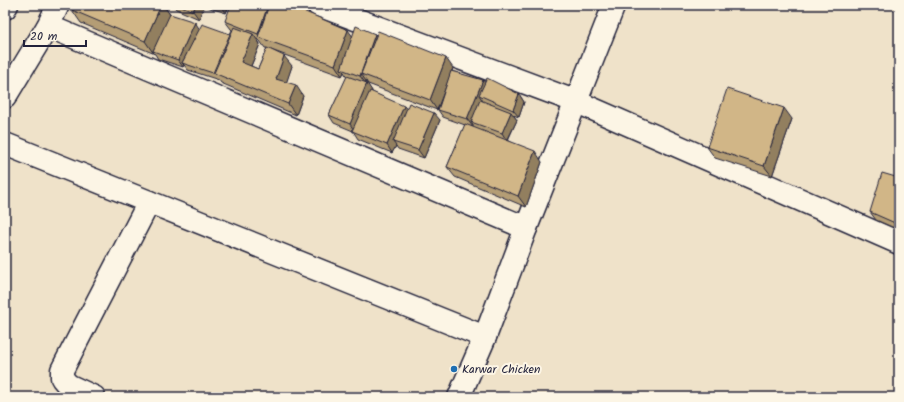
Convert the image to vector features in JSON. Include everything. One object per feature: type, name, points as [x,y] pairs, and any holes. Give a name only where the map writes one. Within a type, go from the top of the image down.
[{"type":"street","points":[[5,97],[48,26],[58,5]]},
{"type":"street","points":[[318,5],[577,102],[899,243]]},
{"type":"street","points":[[459,397],[485,337],[526,228],[614,5]]},
{"type":"street","points":[[48,26],[526,228]]},
{"type":"street","points":[[5,144],[485,337]]},
{"type":"street","points":[[94,397],[68,385],[62,378],[62,370],[149,202]]},
{"type":"building","points":[[75,5],[161,5],[145,41],[72,10]]},
{"type":"building","points":[[179,5],[196,5],[193,11]]},
{"type":"building","points":[[231,5],[268,5],[258,34],[225,21]]},
{"type":"building","points":[[269,5],[289,5],[348,30],[335,65],[258,37]]},
{"type":"building","points":[[170,14],[195,22],[178,60],[153,51]]},
{"type":"building","points":[[202,24],[230,34],[213,73],[182,63]]},
{"type":"building","points":[[356,26],[375,34],[360,76],[341,69]]},
{"type":"building","points":[[234,27],[253,34],[241,62],[258,69],[267,48],[284,56],[276,79],[296,85],[288,104],[214,73]]},
{"type":"building","points":[[378,31],[446,58],[430,100],[361,74]]},
{"type":"building","points":[[451,71],[483,80],[467,119],[438,110]]},
{"type":"building","points":[[347,76],[367,83],[350,124],[329,115]]},
{"type":"building","points":[[487,78],[519,94],[513,110],[479,95]]},
{"type":"building","points":[[727,89],[784,108],[764,166],[707,147]]},
{"type":"building","points":[[370,91],[404,106],[387,145],[352,131]]},
{"type":"building","points":[[480,100],[511,112],[502,133],[471,122]]},
{"type":"building","points":[[409,103],[434,113],[418,150],[393,142]]},
{"type":"building","points":[[465,124],[535,151],[518,196],[447,167]]},
{"type":"building","points":[[882,173],[899,178],[899,213],[895,223],[870,212]]},
{"type":"place","name":"Karwar Chicken","points":[[454,369]]}]
